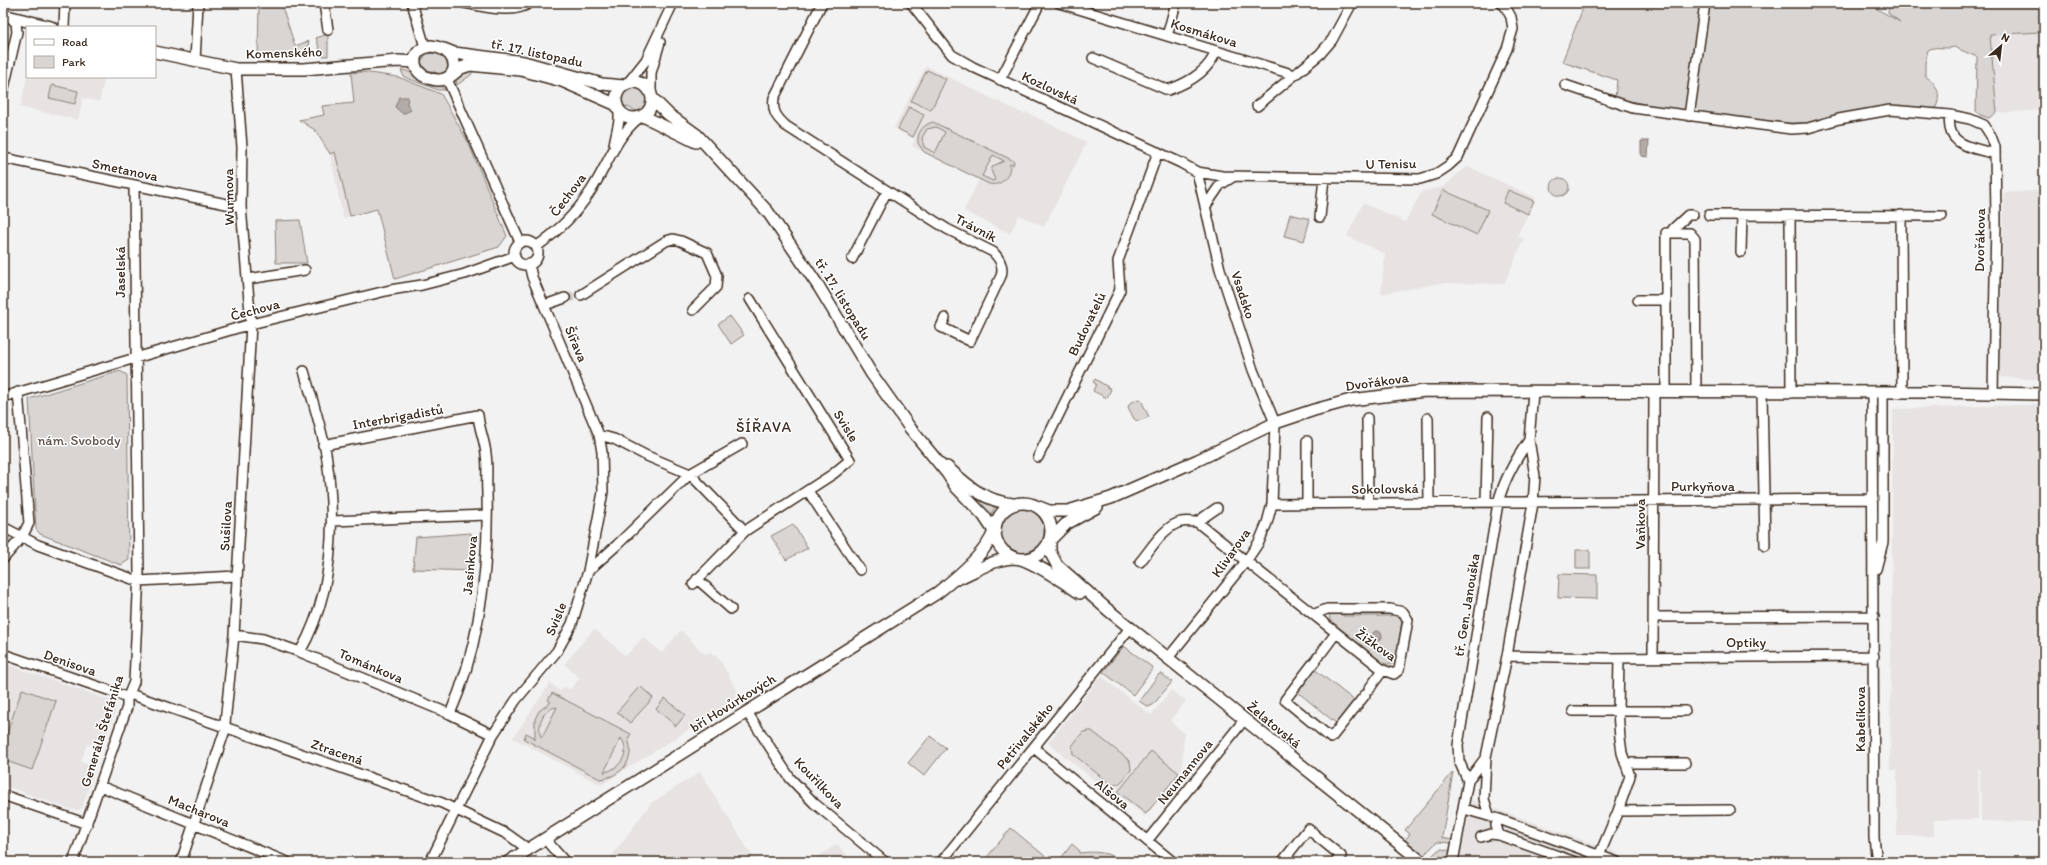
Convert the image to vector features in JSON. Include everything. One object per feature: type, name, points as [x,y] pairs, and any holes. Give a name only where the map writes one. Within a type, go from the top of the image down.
[{"type":"main road","points":[[7,16],[47,26]]},
{"type":"main road","points":[[425,47],[437,47],[444,49],[454,61],[454,69],[449,77],[435,80],[424,76],[416,69],[415,62],[417,53],[425,47]]},
{"type":"main road","name":"tř. 17. listopadu","points":[[444,49],[454,53],[524,62],[602,84],[640,84],[646,87],[668,114],[697,135],[768,212],[818,287],[871,374],[910,428],[956,487],[980,511],[994,531]]},
{"type":"main road","name":"Komenského","points":[[156,52],[236,69],[304,68],[415,62]]},
{"type":"main road","name":"tř. 17. listopadu","points":[[449,77],[461,68],[470,65],[521,70],[562,81],[618,107],[628,117],[641,117],[697,142],[725,164]]},
{"type":"main road","points":[[618,107],[617,95],[625,85]]},
{"type":"main road","points":[[641,117],[650,109],[652,96]]},
{"type":"main road","name":"Dvořákova","points":[[1050,540],[1066,524],[1111,498],[1198,460],[1275,423],[1351,400],[1425,391],[1762,393],[1902,392],[2044,394]]},
{"type":"main road","name":"tř. 17. listopadu","points":[[931,454],[983,496],[997,502],[1013,504]]},
{"type":"main road","name":"Dvořákova","points":[[1036,506],[1049,511],[1062,512],[1111,498]]},
{"type":"main road","points":[[1025,503],[1036,506],[1044,513],[1050,523],[1050,540],[1043,550],[1033,557],[1015,558],[1000,548],[994,531],[1000,514],[1013,504],[1025,503]]},
{"type":"main road","name":"bří Hovůrkových","points":[[952,581],[983,552],[994,531]]},
{"type":"main road","name":"Želatovská","points":[[1050,540],[1050,552],[1057,565],[1108,610],[1422,862]]},
{"type":"main road","name":"bří Hovůrkových","points":[[508,862],[952,581],[989,565],[1015,558]]},
{"type":"main road","name":"Želatovská","points":[[1015,558],[1041,569],[1108,610]]},
{"type":"street","points":[[64,26],[65,3]]},
{"type":"street","points":[[195,61],[198,3]]},
{"type":"street","points":[[324,3],[328,30]]},
{"type":"street","points":[[412,3],[425,47]]},
{"type":"street","points":[[464,3],[507,8],[524,7],[530,3]]},
{"type":"street","points":[[625,85],[642,66],[674,3]]},
{"type":"street","name":"Trávník","points":[[822,3],[774,98],[773,108],[777,118],[786,126],[947,229],[993,252],[999,258],[1002,270],[1001,276],[970,341],[941,326],[945,318]]},
{"type":"street","name":"Kozlovská","points":[[911,3],[952,55],[1000,80],[1158,152],[1197,172]]},
{"type":"street","points":[[1000,80],[1040,3]]},
{"type":"street","name":"Kosmákova","points":[[1059,3],[1295,75]]},
{"type":"street","points":[[1166,36],[1176,3]]},
{"type":"street","points":[[1257,106],[1320,54],[1332,40],[1352,3]]},
{"type":"street","name":"U Tenisu","points":[[1197,172],[1235,176],[1420,179],[1436,174],[1458,157],[1507,49],[1513,29],[1511,17],[1505,6],[1501,3]]},
{"type":"street","points":[[1689,116],[1705,3]]},
{"type":"street","points":[[3,92],[17,32],[16,23],[7,16]]},
{"type":"street","points":[[652,96],[651,73],[666,21]]},
{"type":"street","points":[[1093,58],[1168,90],[1197,76],[1212,62],[1216,51]]},
{"type":"street","name":"Wurmova","points":[[236,69],[242,147],[241,207],[251,324]]},
{"type":"street","points":[[449,77],[520,242]]},
{"type":"street","points":[[1565,85],[1629,108],[1791,129],[1808,128],[1890,110],[1950,115],[1949,132],[1955,140],[1973,148],[1995,154]]},
{"type":"street","name":"Čechova","points":[[612,151],[618,127],[618,107]]},
{"type":"street","name":"Dvořákova","points":[[1950,115],[1970,119],[1984,125],[1991,136],[1995,154],[1996,220],[1993,393]]},
{"type":"street","name":"Čechova","points":[[536,247],[557,232],[577,210],[591,191],[612,151],[626,130],[641,117]]},
{"type":"street","name":"Budovatelů","points":[[1038,458],[1120,290],[1118,261],[1158,152]]},
{"type":"street","name":"Smetanova","points":[[3,158],[241,207]]},
{"type":"street","name":"Vsadsko","points":[[1197,172],[1220,269],[1253,370],[1275,423]]},
{"type":"street","points":[[1205,207],[1220,185],[1235,176]]},
{"type":"street","points":[[1320,217],[1324,178]]},
{"type":"street","name":"Jaselská","points":[[134,186],[134,317],[136,358]]},
{"type":"street","points":[[852,259],[886,191]]},
{"type":"street","points":[[1673,233],[1673,229],[1688,215],[1693,215]]},
{"type":"street","points":[[1709,215],[1942,216]]},
{"type":"street","points":[[1741,252],[1742,215]]},
{"type":"street","points":[[1901,215],[1902,392]]},
{"type":"street","points":[[1790,216],[1791,393]]},
{"type":"street","points":[[1666,392],[1666,233],[1690,233],[1695,239],[1696,392]]},
{"type":"street","points":[[581,295],[666,241],[673,239],[706,253],[718,276],[716,287],[693,310]]},
{"type":"street","points":[[520,242],[530,242],[536,247],[536,257],[529,264],[521,263],[514,256],[515,248],[520,242]]},
{"type":"street","name":"Čechova","points":[[3,396],[251,324],[465,274],[514,256]]},
{"type":"street","name":"Šířava","points":[[529,264],[599,435],[602,452],[603,492],[588,571]]},
{"type":"street","points":[[248,279],[305,270]]},
{"type":"street","points":[[545,305],[565,298]]},
{"type":"street","name":"Svisle","points":[[731,609],[695,582],[745,531],[808,491],[850,460],[750,299]]},
{"type":"street","points":[[1638,300],[1666,300]]},
{"type":"street","name":"Sušilova","points":[[181,862],[226,729],[234,635],[251,324]]},
{"type":"street","points":[[136,358],[138,581]]},
{"type":"street","points":[[300,652],[313,630],[320,608],[328,564],[332,521],[327,459],[304,372]]},
{"type":"street","points":[[3,559],[22,537],[29,523],[18,392]]},
{"type":"street","name":"tř. Gen. Janouška","points":[[1453,862],[1468,781],[1486,757],[1507,656],[1533,503],[1534,476],[1529,440],[1534,392]]},
{"type":"street","name":"Vaňkova","points":[[1653,657],[1654,392]]},
{"type":"street","name":"Kabelíkova","points":[[1877,862],[1874,838],[1874,576],[1877,552],[1873,499],[1878,392]]},
{"type":"street","name":"Kabelíkova","points":[[1877,552],[1883,542],[1878,392]]},
{"type":"street","points":[[1762,393],[1765,546]]},
{"type":"street","name":"Interbrigadistů","points":[[323,445],[478,415]]},
{"type":"street","name":"Jasínkova","points":[[450,714],[464,678],[476,628],[486,565],[486,453],[478,415]]},
{"type":"street","points":[[1486,502],[1488,417]]},
{"type":"street","points":[[1368,418],[1368,503]]},
{"type":"street","points":[[1428,418],[1429,502]]},
{"type":"street","name":"Klivarova","points":[[1168,658],[1247,560],[1259,542],[1267,523],[1272,504],[1275,423]]},
{"type":"street","points":[[599,435],[614,439],[647,456],[690,474],[745,531]]},
{"type":"street","name":"tř. Gen. Janouška","points":[[1468,781],[1459,761],[1458,745],[1498,503],[1502,486],[1513,463],[1529,440]]},
{"type":"street","points":[[1307,441],[1307,503]]},
{"type":"street","points":[[588,571],[612,550],[690,474],[742,444]]},
{"type":"street","points":[[808,491],[860,570]]},
{"type":"street","name":"Purkyňova","points":[[1498,503],[1654,500],[1873,499]]},
{"type":"street","name":"Sokolovská","points":[[1272,504],[1429,502],[1498,503]]},
{"type":"street","points":[[1140,562],[1164,533],[1173,526],[1180,522],[1197,522],[1217,508]]},
{"type":"street","points":[[332,521],[487,515]]},
{"type":"street","name":"Žižkova","points":[[1197,522],[1315,614],[1336,633],[1383,670],[1394,674],[1399,670],[1408,620],[1403,612],[1390,609],[1327,609],[1315,614]]},
{"type":"street","points":[[3,527],[62,554],[138,581],[237,576]]},
{"type":"street","name":"Svisle","points":[[430,862],[493,735],[516,700],[557,651],[572,624],[588,571]]},
{"type":"street","name":"Generála Štefánika","points":[[73,862],[127,707],[128,697],[134,682],[138,581]]},
{"type":"street","points":[[1653,617],[1874,616]]},
{"type":"street","name":"Petřivalského","points":[[941,862],[1130,628]]},
{"type":"street","name":"Želatovská","points":[[1336,633],[1285,700],[1331,738],[1383,670]]},
{"type":"street","name":"Tománkova","points":[[234,635],[263,639],[300,652],[450,714],[493,735]]},
{"type":"street","name":"Denisova","points":[[3,654],[128,697]]},
{"type":"street","name":"Optiky","points":[[1507,656],[1619,658],[1874,656]]},
{"type":"street","points":[[1594,858],[1601,851],[1618,811],[1630,776],[1622,753],[1618,712],[1619,658]]},
{"type":"street","name":"Ztracená","points":[[128,697],[226,729],[457,809],[507,834],[528,850]]},
{"type":"street","points":[[1573,712],[1685,711]]},
{"type":"street","name":"Kouřílkova","points":[[747,712],[790,778],[814,803],[885,862]]},
{"type":"street","name":"Neumannova","points":[[1147,841],[1244,720]]},
{"type":"street","name":"Alšova","points":[[1034,748],[1173,862]]},
{"type":"street","points":[[1486,757],[1484,799],[1489,815]]},
{"type":"street","points":[[1625,763],[1685,763]]},
{"type":"street","name":"Macharova","points":[[100,786],[287,862]]},
{"type":"street","points":[[3,795],[86,824]]},
{"type":"street","points":[[1464,809],[1499,818],[1594,858],[1617,862]]},
{"type":"street","points":[[1618,811],[1730,810]]},
{"type":"street","points":[[1499,818],[1496,825],[1499,835]]},
{"type":"street","points":[[1282,862],[1308,829],[1341,856],[1336,862]]},
{"type":"street","points":[[1481,837],[1489,834],[1499,835],[1575,862]]},
{"type":"street","points":[[545,839],[564,862]]},
{"type":"shaded area","points":[[2040,32],[2042,66],[2044,69],[2044,110],[1997,113],[1990,35]]},
{"type":"shaded area","points":[[926,66],[1024,114],[1026,112],[1087,142],[1044,227],[1019,215],[1010,234],[964,211],[979,180],[912,146],[915,139],[894,128]]},
{"type":"shaded area","points":[[27,78],[105,78],[99,102],[83,98],[78,120],[20,107]]},
{"type":"shaded area","points":[[399,97],[408,97],[407,104],[411,110],[403,114],[395,107]]},
{"type":"shaded area","points":[[1641,141],[1649,141],[1648,157],[1641,156]]},
{"type":"shaded area","points":[[342,148],[356,215],[343,218],[330,154]]},
{"type":"shaded area","points":[[1467,166],[1536,198],[1517,236],[1524,239],[1504,284],[1441,283],[1381,294],[1385,254],[1347,236],[1363,203],[1405,222],[1422,191],[1443,187]]},
{"type":"shaded area","points":[[2044,190],[2044,380],[2001,377],[1998,374],[2004,193]]},
{"type":"shaded area","points":[[2044,404],[2044,822],[1981,821],[1980,770],[1978,769],[1978,819],[1934,820],[1934,836],[1897,836],[1897,770],[1890,770],[1893,409]]},
{"type":"shaded area","points":[[594,629],[626,656],[643,637],[662,653],[681,630],[702,652],[706,654],[710,652],[719,658],[737,690],[734,701],[601,785],[513,738],[550,683],[560,691],[565,686],[569,690],[580,678],[564,664]]},
{"type":"shaded area","points":[[1375,631],[1379,631],[1381,632],[1381,640],[1375,641],[1372,638],[1372,634]]},
{"type":"shaded area","points":[[3,663],[112,701],[115,704],[116,709],[105,741],[99,746],[87,744],[81,762],[89,765],[94,772],[82,808],[79,810],[69,809],[3,785]]},
{"type":"shaded area","points":[[1101,676],[1151,715],[1171,690],[1186,701],[1170,721],[1184,733],[1182,769],[1179,770],[1179,774],[1145,816],[1117,794],[1114,796],[1048,743]]},
{"type":"shaded area","points":[[700,772],[756,862],[608,861],[651,803]]},
{"type":"shaded area","points":[[1472,800],[1618,853],[1615,862],[1457,862]]},
{"type":"shaded area","points":[[837,844],[853,862],[810,862]]},
{"type":"green space","points":[[259,3],[281,3],[295,46],[309,41],[306,56],[258,55]]},
{"type":"green space","points":[[1585,3],[1867,3],[1900,22],[1888,13],[1889,6],[1881,3],[2044,3],[2044,25],[2040,32],[1990,35],[1997,113],[1989,118],[1980,115],[1976,111],[1977,57],[1954,47],[1934,48],[1928,50],[1925,63],[1925,76],[1933,83],[1938,91],[1938,99],[1935,109],[1917,110],[1900,105],[1810,123],[1787,123],[1680,111],[1615,98],[1617,80],[1562,62]]},
{"type":"green space","points":[[328,34],[328,56],[322,56],[316,38]]},
{"type":"green space","points":[[436,53],[444,57],[448,64],[447,70],[440,74],[425,69],[421,62],[426,54]]},
{"type":"green space","points":[[475,68],[471,75],[457,85],[457,75]]},
{"type":"green space","points":[[401,70],[409,72],[430,84],[442,87],[446,90],[438,90],[404,77]]},
{"type":"green space","points":[[927,70],[946,79],[931,110],[911,101]]},
{"type":"green space","points":[[362,72],[398,77],[441,94],[468,142],[507,236],[499,247],[395,279],[377,209],[350,216],[335,152],[330,154],[315,130],[299,120],[324,115],[322,106],[354,103],[351,73]]},
{"type":"green space","points":[[52,85],[78,91],[75,104],[49,98]]},
{"type":"green space","points":[[634,88],[641,90],[647,98],[646,108],[641,113],[623,105],[622,100],[624,93]]},
{"type":"green space","points":[[909,107],[924,115],[913,137],[898,129]]},
{"type":"green space","points":[[933,122],[1014,161],[1013,165],[1010,164],[1009,173],[1004,180],[998,184],[989,184],[924,152],[918,143],[918,136],[923,127]],"holes":[[[936,127],[945,132],[935,153],[924,147],[922,138],[927,129]],[[993,155],[1004,161],[993,166],[991,170],[995,180],[993,181],[982,176]]]},
{"type":"green space","points":[[1560,178],[1566,181],[1569,187],[1566,193],[1560,196],[1554,193],[1551,187],[1554,181]]},
{"type":"green space","points":[[1443,190],[1488,210],[1477,235],[1432,214]]},
{"type":"green space","points":[[1508,190],[1534,201],[1528,214],[1503,203]]},
{"type":"green space","points":[[1290,214],[1310,219],[1304,241],[1284,236]]},
{"type":"green space","points":[[300,220],[307,263],[276,263],[275,221]]},
{"type":"green space","points":[[730,316],[744,335],[731,344],[718,324]]},
{"type":"green space","name":"nám. Svobody","points":[[120,371],[127,375],[129,560],[121,565],[40,534],[36,529],[29,399]]},
{"type":"green space","points":[[1095,379],[1111,389],[1107,398],[1093,391],[1096,384],[1093,382]]},
{"type":"green space","points":[[1139,399],[1141,400],[1149,417],[1138,421],[1134,419],[1128,407],[1130,403]]},
{"type":"green space","points":[[976,496],[995,507],[991,514],[974,499]]},
{"type":"green space","points":[[1021,508],[1034,512],[1040,518],[1044,531],[1040,544],[1034,550],[1021,554],[1008,550],[1002,544],[998,531],[1002,518],[1008,512]]},
{"type":"green space","points":[[793,524],[808,548],[786,560],[771,536]]},
{"type":"green space","points":[[3,531],[9,538],[8,547],[5,545],[3,546]]},
{"type":"green space","points":[[471,533],[471,571],[413,569],[416,537]]},
{"type":"green space","points":[[1576,550],[1590,550],[1590,569],[1576,569]]},
{"type":"green space","points":[[1559,574],[1597,575],[1597,599],[1558,598]]},
{"type":"green space","points":[[1329,609],[1343,609],[1343,616],[1391,616],[1390,609],[1403,612],[1397,658],[1393,664],[1384,664],[1330,620]]},
{"type":"green space","points":[[1124,646],[1153,668],[1133,695],[1103,672]]},
{"type":"green space","points":[[1313,668],[1355,701],[1337,724],[1295,690]]},
{"type":"green space","points":[[1159,674],[1162,674],[1172,682],[1153,705],[1148,707],[1139,701]]},
{"type":"green space","points":[[640,686],[653,698],[630,723],[617,712]]},
{"type":"green space","points":[[22,689],[56,701],[32,770],[3,760],[3,745]]},
{"type":"green space","points":[[552,693],[631,734],[628,739],[630,754],[625,766],[614,775],[608,778],[600,779],[524,739],[526,733],[534,737],[533,739],[535,740],[535,719],[539,711],[551,702],[548,700]],"holes":[[[557,707],[542,737],[541,737],[540,723],[544,714],[552,708]],[[621,738],[625,749],[622,760],[615,768],[604,772]]]},
{"type":"green space","points":[[665,698],[685,715],[676,726],[656,709]]},
{"type":"green space","points":[[1092,731],[1130,761],[1131,770],[1119,783],[1114,785],[1110,784],[1073,754],[1072,746],[1083,732]]},
{"type":"green space","points":[[930,736],[946,748],[924,776],[908,763]]},
{"type":"green space","points":[[1151,751],[1179,773],[1146,814],[1118,792]]},
{"type":"green space","points":[[1453,772],[1442,838],[1452,840],[1451,843],[1437,842],[1424,855],[1405,840],[1410,834],[1405,830]]},
{"type":"green space","points":[[1011,828],[1046,857],[1041,862],[983,862]]},
{"type":"green space","points":[[1072,844],[1080,851],[1079,853],[1091,852],[1108,854],[1124,862],[1058,862]]},
{"type":"green space","points":[[1442,849],[1451,851],[1447,861],[1433,862],[1429,859],[1438,850]]},
{"type":"tunnel","points":[[565,298],[581,295]]},
{"type":"district","name":"ŠÍŘAVA","points":[[764,427]]}]
